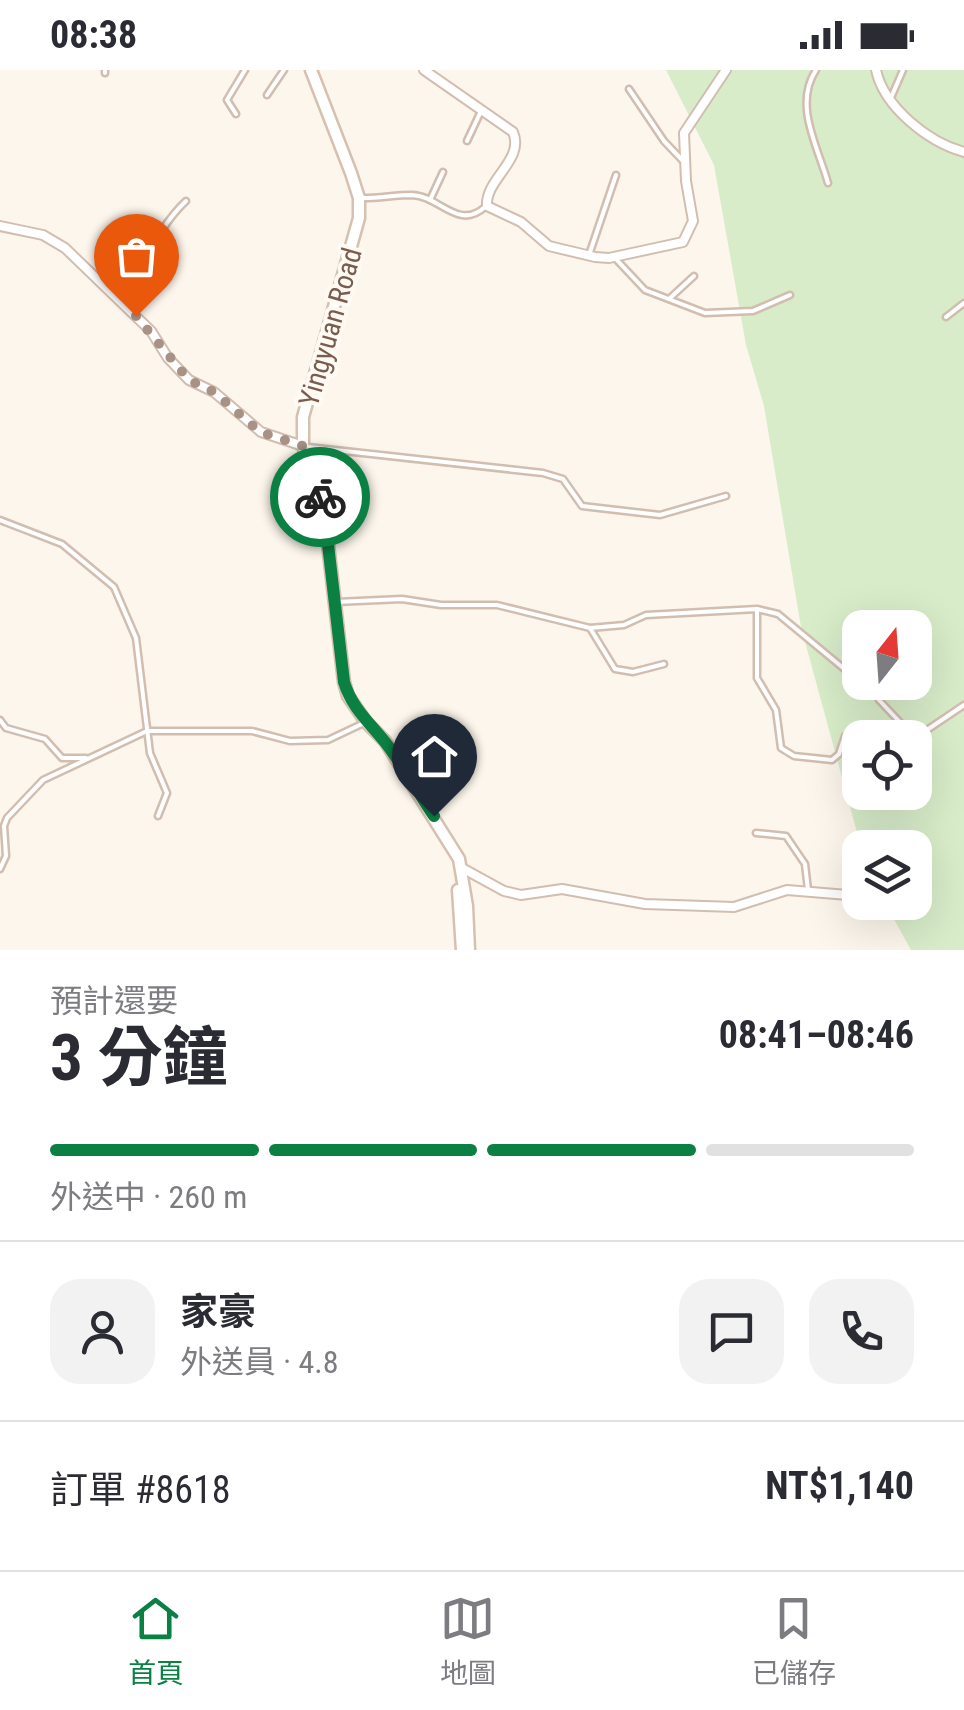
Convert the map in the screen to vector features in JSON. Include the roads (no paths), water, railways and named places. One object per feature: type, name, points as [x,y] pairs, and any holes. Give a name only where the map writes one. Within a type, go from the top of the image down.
[{"type":"street","name":"Yingyuan Road","points":[[311,70],[359,198],[356,240],[304,417],[303,446],[324,510],[344,682],[348,696],[434,816],[462,868]]},
{"type":"street","points":[[424,70],[516,138],[516,148],[487,194],[487,206],[521,222],[548,246],[589,256],[614,257],[677,244],[687,237],[693,221],[683,141],[687,126],[726,70]]},
{"type":"street","points":[[876,70],[880,86],[890,100],[917,127],[949,148],[964,152]]},
{"type":"street","points":[[0,226],[43,235],[65,248],[151,331],[168,358],[189,380],[214,392],[260,432],[303,446]]},
{"type":"street","points":[[454,855],[466,950]]},
{"type":"street","points":[[462,868],[466,950]]},
{"type":"street","points":[[462,868],[504,892],[521,896],[562,889],[645,904],[734,908],[787,890],[842,895]]},
{"type":"lane","points":[[236,114],[228,100],[245,70]]},
{"type":"lane","points":[[267,95],[284,70]]},
{"type":"lane","points":[[816,70],[809,84],[807,123],[828,182]]},
{"type":"lane","points":[[890,100],[903,70]]},
{"type":"lane","points":[[629,89],[664,141],[684,162]]},
{"type":"lane","points":[[467,141],[482,110]]},
{"type":"lane","points":[[430,200],[444,172]]},
{"type":"lane","points":[[589,256],[616,174]]},
{"type":"lane","points":[[359,198],[392,199],[408,195],[465,216],[475,216],[487,206]]},
{"type":"lane","points":[[120,301],[143,269],[170,216],[186,201]]},
{"type":"lane","points":[[614,257],[638,285],[705,312],[753,311],[790,295]]},
{"type":"lane","points":[[669,298],[694,276]]},
{"type":"lane","points":[[946,317],[964,303]]},
{"type":"lane","points":[[303,446],[543,472],[563,479],[582,506],[660,514],[726,496]]},
{"type":"lane","points":[[0,520],[62,544],[114,587],[136,638],[153,764],[167,793],[158,816]]},
{"type":"lane","points":[[332,600],[340,604],[402,599],[441,606],[497,605],[590,628],[624,625],[646,615],[757,608],[778,614],[842,667]]},
{"type":"lane","points":[[757,608],[757,678],[776,710],[781,748],[794,756],[832,760],[842,745]]},
{"type":"lane","points":[[590,628],[616,669],[633,672],[664,664]]},
{"type":"lane","points":[[879,700],[912,735],[918,736],[964,705]]},
{"type":"lane","points":[[0,720],[6,728],[45,739],[62,758],[91,757]]},
{"type":"lane","points":[[0,868],[6,856],[7,818],[42,780],[147,732],[252,731],[290,741],[328,740],[366,722]]},
{"type":"lane","points":[[756,833],[786,836],[805,864],[808,892]]}]
